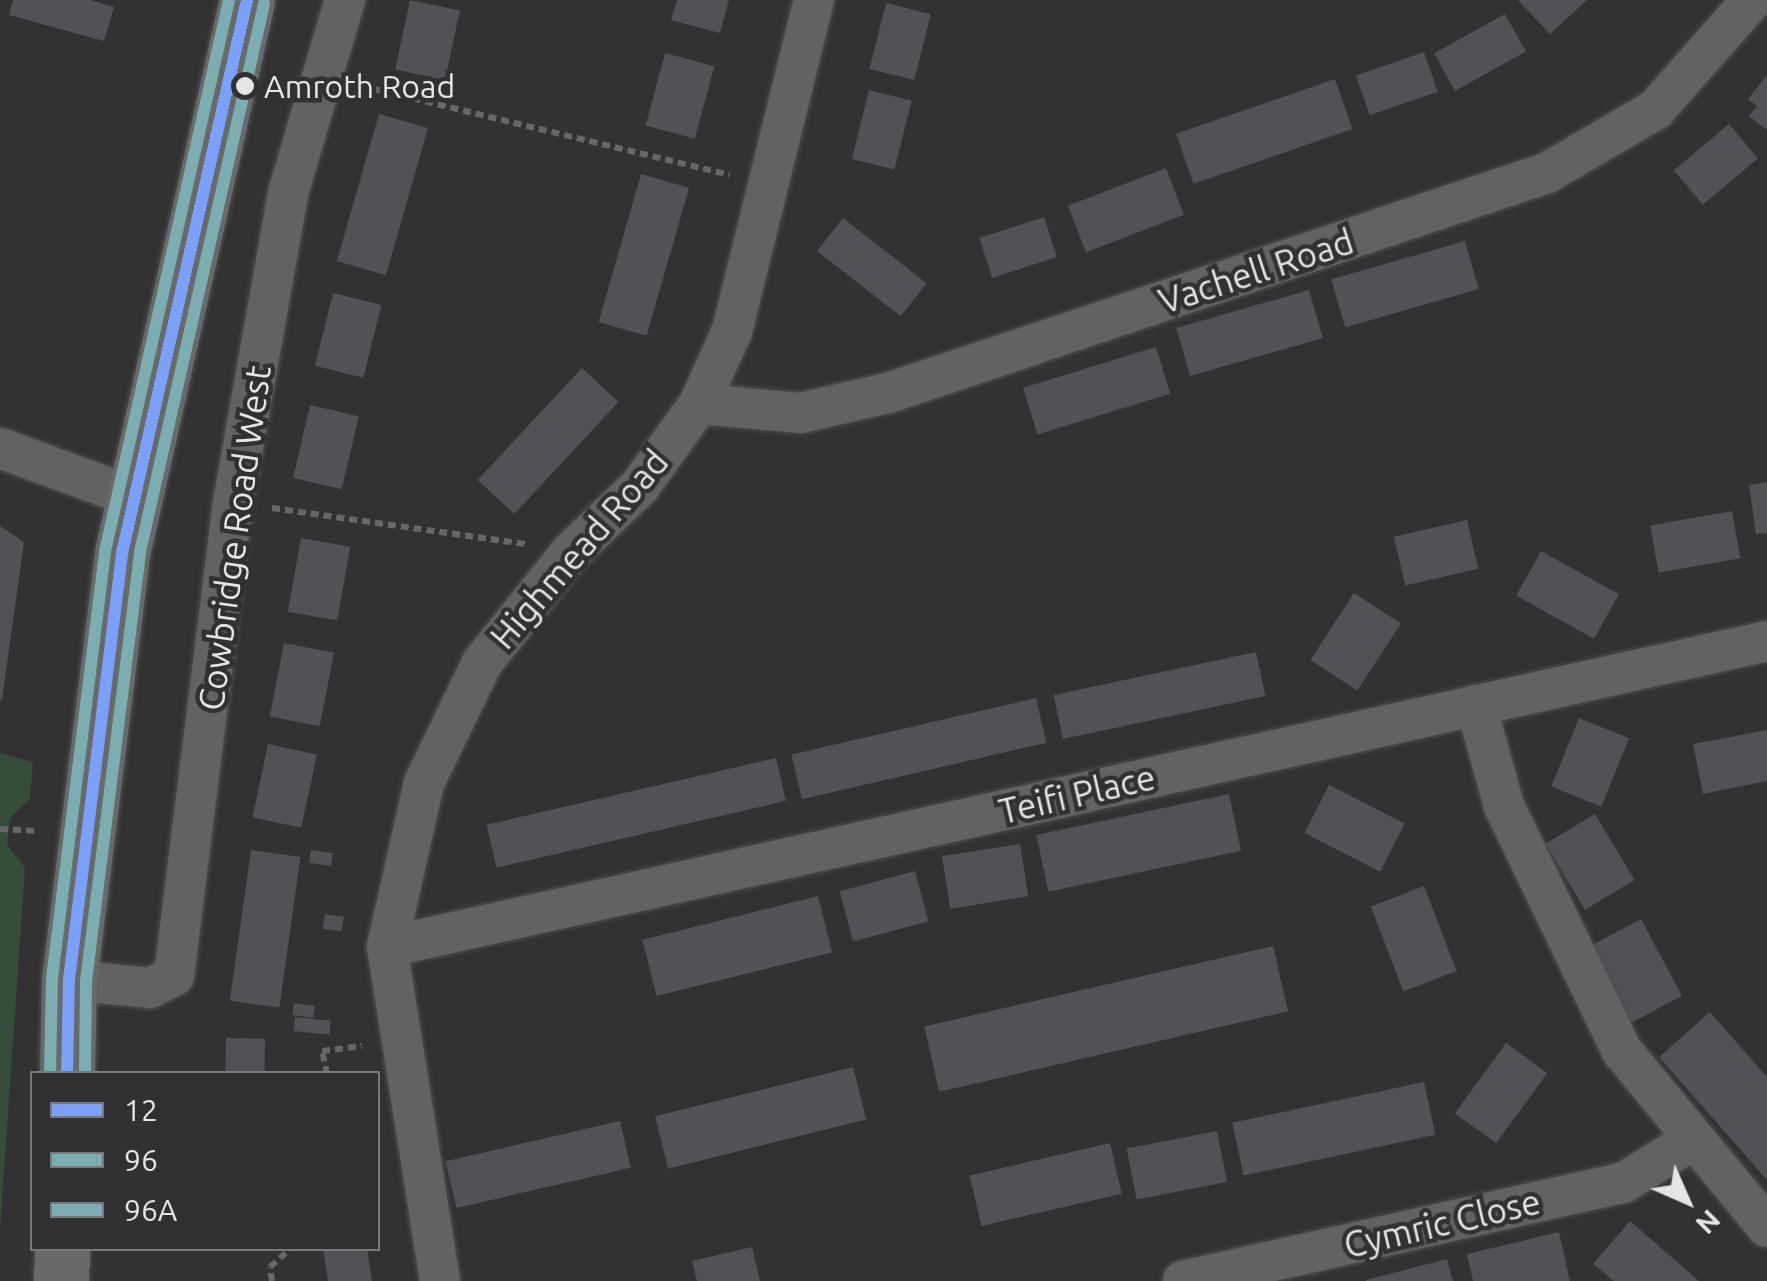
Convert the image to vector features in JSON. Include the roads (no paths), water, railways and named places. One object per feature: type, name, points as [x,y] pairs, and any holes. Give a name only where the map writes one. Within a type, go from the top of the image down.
[{"type":"highway","points":[[66,1071],[69,980],[132,497],[248,0]]},
{"type":"highway","points":[[61,1281],[62,1251]]},
{"type":"street","name":"Cowbridge Road West","points":[[69,980],[150,988],[174,976],[233,503],[289,190],[345,0]]},
{"type":"street","name":"Highmead Road","points":[[440,1281],[398,1041],[387,947],[424,783],[482,662],[556,570],[640,486],[699,404],[732,331],[814,0]]},
{"type":"street","name":"Vachell Road","points":[[699,404],[801,413],[892,392],[1547,172],[1655,110],[1752,0]]},
{"type":"street","points":[[0,448],[132,497]]},
{"type":"street","name":"Teifi Place","points":[[387,947],[1767,640]]},
{"type":"street","points":[[1476,705],[1497,788],[1558,934],[1622,1051],[1691,1141],[1767,1227]]},
{"type":"street","name":"Cymric Close","points":[[1183,1281],[1623,1182],[1691,1141]]},
{"type":"place","name":"Amroth Road","points":[[245,86]]}]
